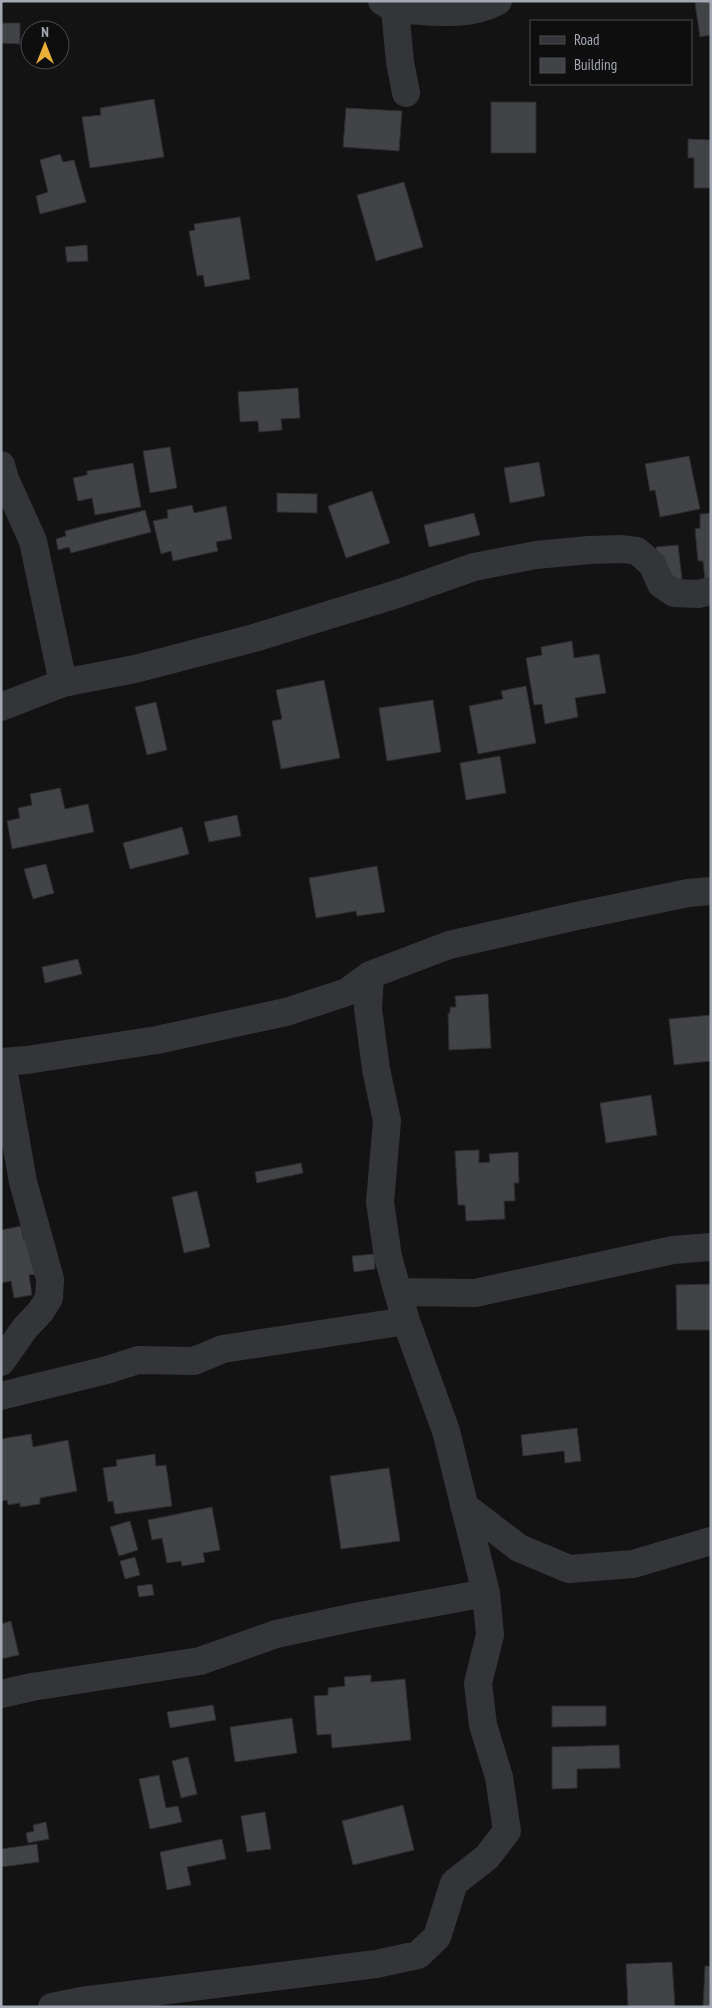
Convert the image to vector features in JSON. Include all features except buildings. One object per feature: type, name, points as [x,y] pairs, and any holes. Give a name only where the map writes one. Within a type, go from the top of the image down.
[{"type":"street","points":[[406,93],[389,5],[442,12],[486,8],[498,1]]},
{"type":"street","points":[[1,465],[5,480],[33,541],[63,683]]},
{"type":"street","points":[[1,707],[63,683],[134,669],[254,638],[397,594],[474,567],[536,555],[588,550],[624,549],[638,551],[652,564],[661,584],[674,593],[698,594],[711,591]]},
{"type":"street","points":[[1,1362],[26,1328],[42,1311],[49,1298],[50,1279],[23,1182],[2,1062],[27,1060],[157,1040],[286,1012],[347,992],[370,975],[450,945],[581,915],[688,893],[711,891]]},
{"type":"street","points":[[52,2007],[81,2001],[376,1964],[418,1955],[437,1937],[454,1883],[487,1857],[507,1831],[499,1777],[483,1725],[478,1683],[490,1635],[486,1593],[446,1431],[406,1321],[388,1257],[380,1202],[387,1121],[376,1069],[368,1009],[370,975]]},
{"type":"street","points":[[398,1292],[475,1293],[673,1250],[711,1247]]},
{"type":"street","points":[[1,1396],[107,1370],[138,1360],[194,1361],[223,1349],[406,1321]]},
{"type":"street","points":[[464,1506],[519,1548],[569,1569],[633,1564],[711,1541]]},
{"type":"street","points":[[1,1694],[42,1685],[200,1661],[276,1634],[486,1593]]}]
